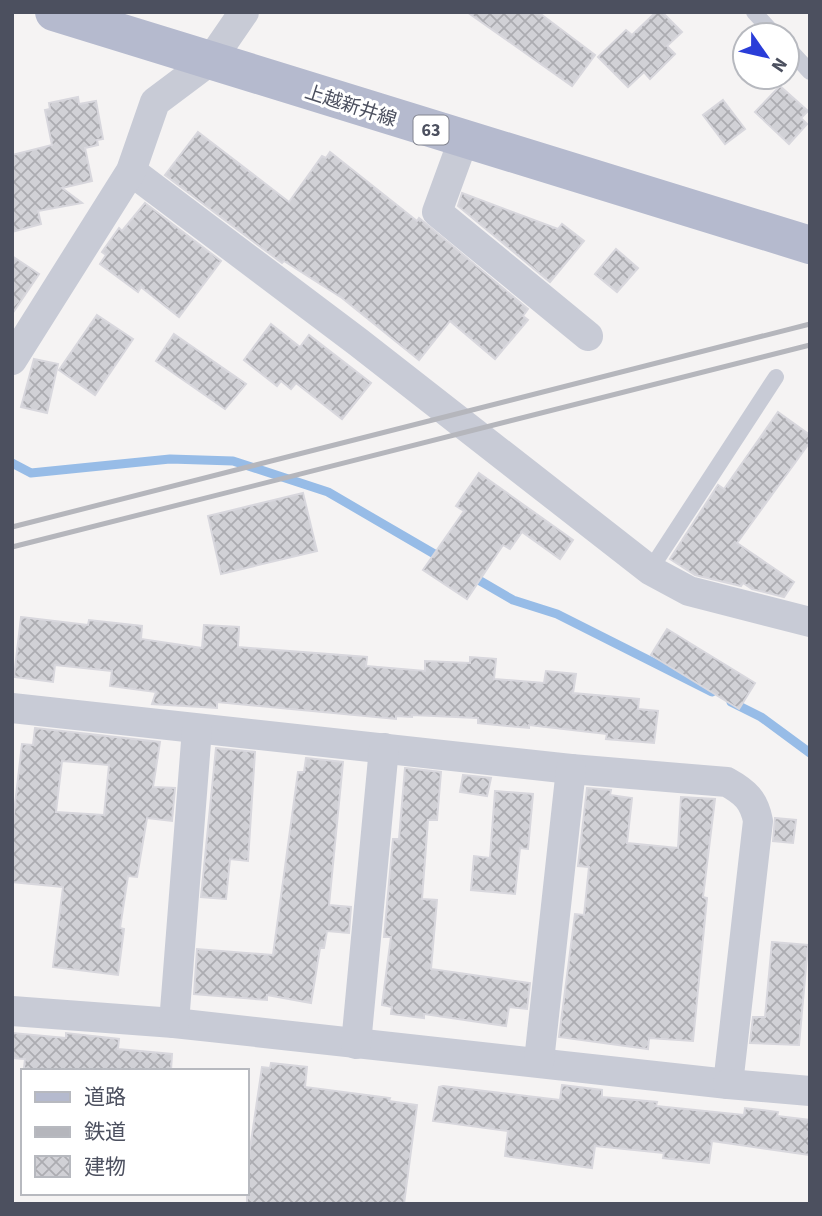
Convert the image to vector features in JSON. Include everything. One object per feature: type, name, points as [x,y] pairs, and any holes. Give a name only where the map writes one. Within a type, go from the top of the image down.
[{"type":"main road","name":"上越新井線","points":[[54,12],[107,21],[211,60],[463,141],[810,245]]},
{"type":"street","points":[[12,360],[131,171],[155,102],[211,60],[244,12]]},
{"type":"street","points":[[463,141],[437,212],[588,336]]},
{"type":"street","points":[[131,171],[358,342],[650,570],[689,591],[810,622]]},
{"type":"street","points":[[12,708],[571,769],[727,782],[745,792],[755,806],[758,821],[728,1084]]},
{"type":"street","points":[[174,1023],[197,729]]},
{"type":"street","points":[[356,1044],[384,748]]},
{"type":"street","points":[[539,1061],[571,769]]},
{"type":"street","points":[[12,1011],[174,1023],[810,1091]]},
{"type":"lane","points":[[650,570],[776,377]]},
{"type":"building","points":[[467,12],[538,12],[595,55],[572,86]]},
{"type":"building","points":[[656,12],[662,12],[682,32],[667,46],[675,54],[650,79],[644,72],[628,87],[598,57],[626,30],[632,35]]},
{"type":"building","points":[[775,91],[786,91],[808,111],[801,118],[807,124],[789,144],[755,112]]},
{"type":"building","points":[[78,97],[79,104],[96,101],[103,139],[97,140],[98,145],[85,148],[92,181],[62,188],[82,203],[38,211],[41,224],[12,232],[12,155],[52,145],[45,110],[50,109],[49,103]]},
{"type":"building","points":[[723,100],[745,129],[725,144],[703,115]]},
{"type":"building","points":[[198,132],[289,202],[322,156],[326,158],[330,152],[417,221],[419,218],[528,309],[523,316],[528,320],[495,359],[450,321],[419,360],[342,298],[284,261],[282,263],[165,175]]},
{"type":"building","points":[[462,193],[558,229],[562,224],[584,241],[550,282],[458,206]]},
{"type":"building","points":[[145,203],[221,261],[179,317],[141,287],[138,292],[100,264],[106,255],[102,252],[119,228],[122,231]]},
{"type":"building","points":[[616,249],[638,268],[617,292],[595,274]]},
{"type":"building","points":[[12,256],[39,274],[12,314]]},
{"type":"building","points":[[97,315],[133,339],[95,395],[59,370]]},
{"type":"building","points":[[271,324],[300,347],[309,335],[371,383],[342,419],[296,383],[291,389],[281,381],[277,386],[244,360]]},
{"type":"building","points":[[174,334],[246,384],[225,409],[156,361]]},
{"type":"building","points":[[34,359],[58,364],[47,413],[21,407]]},
{"type":"building","points":[[778,412],[810,435],[810,442],[737,543],[794,582],[784,597],[752,589],[743,583],[741,586],[695,575],[670,559],[718,485],[724,489]]},
{"type":"building","points":[[479,473],[573,540],[560,559],[522,532],[510,549],[503,545],[467,599],[423,570],[464,511],[456,506]]},
{"type":"building","points":[[303,493],[317,551],[221,574],[208,516]]},
{"type":"building","points":[[21,617],[88,625],[89,620],[142,626],[141,639],[202,648],[204,625],[239,627],[238,647],[367,657],[366,666],[425,671],[425,661],[470,663],[470,657],[496,659],[494,679],[544,683],[546,671],[576,674],[573,693],[639,699],[638,709],[658,711],[654,743],[606,739],[607,734],[529,725],[529,728],[478,723],[478,718],[412,715],[396,716],[396,719],[217,702],[217,708],[152,704],[156,692],[110,686],[112,671],[55,665],[53,682],[14,677]]},
{"type":"building","points":[[667,629],[755,683],[739,709],[651,655]]},
{"type":"building","points":[[35,728],[160,742],[153,787],[175,788],[172,821],[147,818],[137,877],[128,876],[120,928],[124,929],[118,975],[53,967],[63,887],[12,882],[12,830],[22,744],[33,745]],"holes":[[[62,761],[109,765],[104,815],[56,812]]]},
{"type":"building","points":[[216,748],[255,752],[248,861],[230,859],[226,899],[201,897]]},
{"type":"building","points":[[306,758],[343,762],[329,905],[351,907],[349,933],[327,931],[324,948],[320,948],[311,1003],[267,995],[267,1000],[194,994],[197,949],[273,955],[298,772],[304,772]]},
{"type":"building","points":[[405,768],[441,772],[437,820],[428,820],[422,899],[437,900],[431,969],[530,983],[527,1009],[509,1007],[506,1026],[424,1014],[424,1018],[391,1014],[392,1007],[382,1005],[391,937],[384,937],[393,839],[399,839]]},
{"type":"building","points":[[463,775],[491,778],[487,796],[460,792]]},
{"type":"building","points":[[587,788],[611,790],[610,795],[632,798],[627,843],[678,848],[681,797],[715,799],[703,897],[707,898],[693,1041],[649,1038],[648,1049],[559,1037],[575,914],[584,915],[589,867],[578,866]]},
{"type":"building","points":[[495,791],[533,794],[528,849],[520,848],[515,894],[471,890],[474,856],[490,858]]},
{"type":"building","points":[[775,818],[796,820],[793,843],[773,841]]},
{"type":"building","points":[[772,942],[808,945],[799,1045],[750,1043],[753,1017],[765,1017]]},
{"type":"building","points":[[12,1033],[66,1038],[66,1033],[119,1039],[118,1049],[172,1054],[171,1069],[27,1069],[24,1068],[25,1059],[12,1058]]},
{"type":"building","points":[[271,1063],[307,1067],[305,1087],[390,1098],[389,1101],[417,1105],[404,1204],[247,1204],[248,1162],[262,1067],[270,1068]]},
{"type":"building","points":[[562,1085],[602,1090],[602,1097],[657,1102],[656,1106],[744,1115],[745,1108],[810,1120],[810,1155],[712,1141],[709,1163],[663,1158],[664,1153],[595,1146],[592,1168],[505,1156],[508,1131],[433,1121],[439,1087],[560,1100]]},
{"type":"waterway","points":[[12,463],[31,473],[170,459],[233,461],[328,492],[443,559]]},
{"type":"waterway","points":[[470,575],[513,600],[557,614],[712,692]]},
{"type":"waterway","points":[[731,702],[761,717],[810,753]]},
{"type":"railway","points":[[12,527],[810,324]]},
{"type":"railway","points":[[12,547],[810,345]]}]
